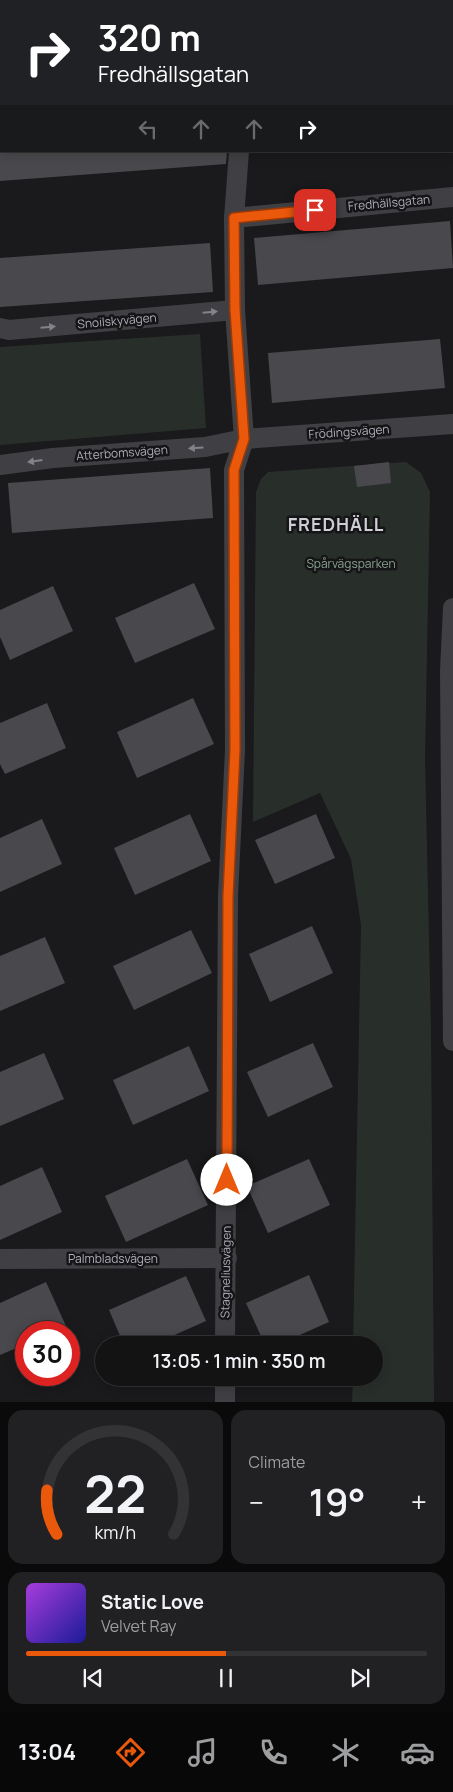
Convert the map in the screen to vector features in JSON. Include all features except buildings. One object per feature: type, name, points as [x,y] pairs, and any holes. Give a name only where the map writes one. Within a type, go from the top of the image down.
[{"type":"street","name":"Stagneliusvägen","points":[[226,1336],[228,896],[235,750],[234,470],[244,439],[235,310],[234,218],[239,152]]},
{"type":"street","name":"Fredhällsgatan","points":[[234,218],[453,197]]},
{"type":"street","name":"Snoilskyvägen","points":[[0,328],[9,330],[235,310]]},
{"type":"street","name":"Frödingsvägen","points":[[244,439],[453,424]]},
{"type":"street","name":"Atterbomsvägen","points":[[0,465],[53,458],[205,447],[244,439]]},
{"type":"street","points":[[453,608],[453,1041]]},
{"type":"street","name":"Palmbladsvägen","points":[[0,1260],[226,1258]]},
{"type":"street","points":[[225,1386],[225,1402]]},
{"type":"green space","points":[[200,334],[206,428],[0,445],[0,347]]},
{"type":"green space","name":"Spårvägsparken","points":[[406,462],[421,473],[430,492],[425,759],[431,1029],[434,1402],[352,1402],[353,1386],[383,1386],[383,1336],[353,1336],[361,925],[351,859],[320,793],[253,822],[256,492],[261,479],[268,472]]},
{"type":"district","name":"FREDHÄLL","points":[[336,525]]},
{"type":"route","points":[[227,1180],[228,896],[235,750],[234,470],[244,439],[235,310],[234,218],[315,210]]}]
